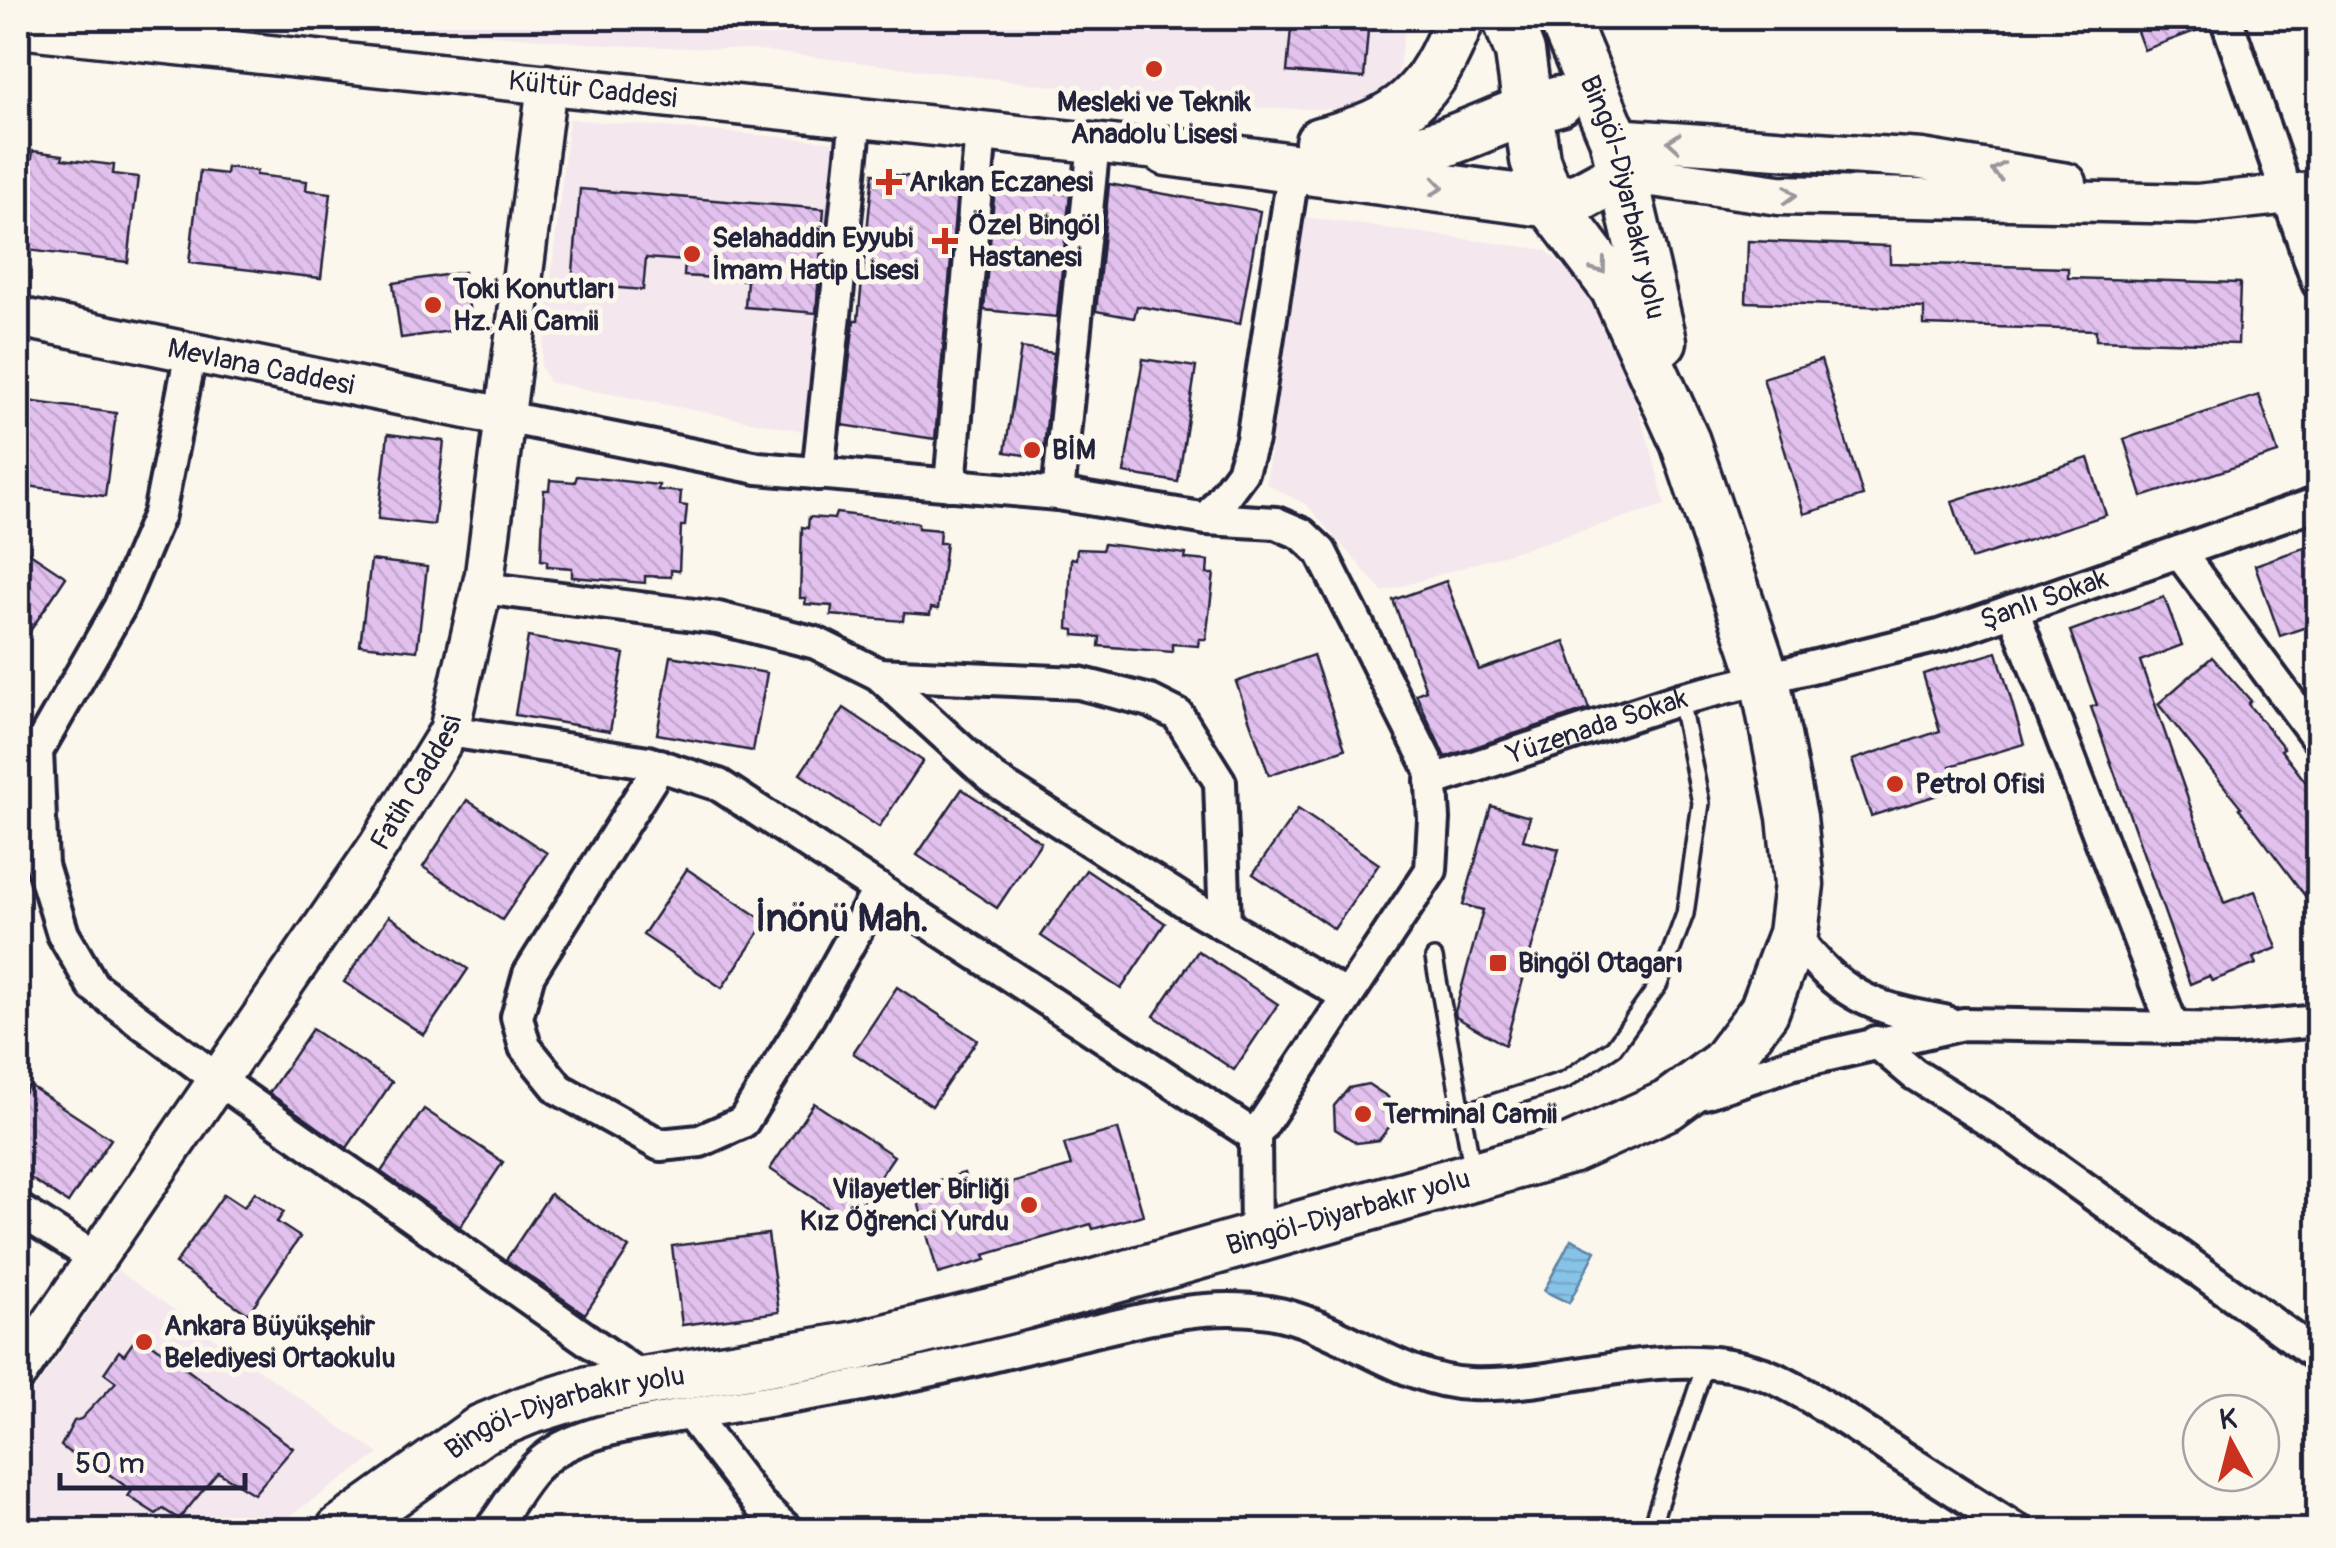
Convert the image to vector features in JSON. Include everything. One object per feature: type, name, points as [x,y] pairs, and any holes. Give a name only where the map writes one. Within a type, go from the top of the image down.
[{"type":"main road","points":[[1167,150],[1302,146],[1386,120],[1411,104],[1428,85],[1460,18]]},
{"type":"main road","name":"Bingöl-Diyarbakır yolu","points":[[342,1530],[482,1429],[528,1410],[646,1381],[857,1346],[1014,1307],[1474,1176],[1570,1148],[1668,1106],[1724,1064],[1764,1011],[1793,934],[1799,884],[1792,817],[1765,679],[1685,442],[1616,288],[1551,203],[1535,160],[1520,52],[1507,18]]},
{"type":"main road","name":"Bingöl-Diyarbakır yolu","points":[[1564,18],[1619,156],[1685,442]]},
{"type":"main road","points":[[1167,150],[1388,155],[1438,144],[1528,108],[1595,93]]},
{"type":"main road","points":[[1167,150],[1551,203],[1580,196],[1619,156]]},
{"type":"street","points":[[2226,18],[2304,193],[2318,283]]},
{"type":"street","name":"Kültür Caddesi","points":[[18,28],[1167,150]]},
{"type":"street","name":"Fatih Caddesi","points":[[18,1372],[379,844],[450,730],[482,588],[547,84]]},
{"type":"street","points":[[818,474],[856,118]]},
{"type":"street","points":[[950,485],[981,131]]},
{"type":"street","points":[[1058,494],[1094,143]]},
{"type":"street","points":[[1619,156],[1778,195],[2197,204],[2304,193]]},
{"type":"street","points":[[1207,518],[1242,472],[1252,440],[1294,168]]},
{"type":"street","name":"Mevlana Caddesi","points":[[18,319],[505,416]]},
{"type":"street","points":[[191,352],[160,514],[120,608],[38,751],[42,864],[64,934],[93,986],[217,1080],[646,1381]]},
{"type":"street","points":[[505,416],[722,461],[818,474],[1058,494],[1207,518],[1276,523],[1302,534],[1321,552],[1430,770],[1434,819],[1431,870],[1255,1136],[1256,1238]]},
{"type":"street","name":"Şanlı Sokak","points":[[1765,679],[1938,636],[2318,503]]},
{"type":"street","points":[[2179,552],[2318,739]]},
{"type":"street","points":[[482,588],[718,618],[816,643],[878,674],[993,779],[1345,996]]},
{"type":"street","points":[[2013,610],[2173,1028]]},
{"type":"street","points":[[878,674],[1080,682],[1150,701],[1178,715],[1220,782],[1225,925]]},
{"type":"street","name":"Yüzenada Sokak","points":[[1432,781],[1680,699],[1765,679]]},
{"type":"street","points":[[450,730],[660,766],[720,785],[1255,1136]]},
{"type":"street","points":[[660,766],[529,974],[517,1018],[525,1047],[560,1089],[660,1144],[700,1141],[743,1122],[809,1016],[879,889]]},
{"type":"street","points":[[1793,934],[1820,969],[1859,999],[1900,1013],[1963,1024],[2233,1029],[2318,1021]]},
{"type":"street","points":[[1668,1106],[1790,1064],[1963,1024]]},
{"type":"street","points":[[1876,1042],[1914,1074],[2006,1130],[2318,1356]]},
{"type":"street","points":[[18,1209],[96,1258]]},
{"type":"street","points":[[490,1530],[524,1477],[545,1456],[575,1440],[690,1414],[872,1383],[1156,1316],[1221,1308],[1270,1312],[1313,1324],[1454,1384],[1507,1385],[1658,1363],[1722,1363],[1767,1375],[1836,1414],[2017,1530]]},
{"type":"street","points":[[690,1414],[760,1505],[787,1530]]},
{"type":"lane","points":[[1462,1112],[1565,1080],[1614,1047],[1659,984],[1685,914],[1701,803],[1680,699]]},
{"type":"lane","points":[[1434,958],[1474,1176]]},
{"type":"lane","points":[[1650,1530],[1706,1362]]},
{"type":"shaded area","name":"Mesleki ve Teknik Anadolu Lisesi","points":[[303,18],[1406,18],[1396,87],[1340,109],[1237,108],[756,50],[609,45]]},
{"type":"shaded area","name":"Selahaddin Eyyubi İmam Hatip Lisesi","points":[[569,119],[841,142],[813,433],[549,382],[541,366]]},
{"type":"shaded area","points":[[1303,217],[1546,250],[1583,286],[1614,337],[1665,505],[1383,592],[1307,505],[1266,484]]},
{"type":"shaded area","name":"Ankara Büyükşehir Belediyesi Ortaokulu","points":[[117,1270],[379,1454],[269,1530],[18,1530],[18,1414]]},
{"type":"water","points":[[1571,1239],[1596,1251],[1569,1303],[1544,1291]]},
{"type":"building","points":[[1292,18],[1369,18],[1364,78],[1287,72]]},
{"type":"building","points":[[2132,18],[2208,18],[2209,26],[2144,50]]},
{"type":"building","points":[[33,151],[114,165],[113,174],[138,177],[128,262],[18,249],[18,156],[32,158]]},
{"type":"building","points":[[227,167],[307,181],[306,190],[331,193],[321,278],[189,263],[200,171],[226,174]]},
{"type":"building","points":[[873,173],[958,181],[935,439],[842,425],[854,320],[858,320]]},
{"type":"building","points":[[1109,184],[1260,211],[1240,324],[1137,306],[1134,318],[1096,311]]},
{"type":"building","points":[[995,186],[1070,194],[1057,317],[984,310]]},
{"type":"building","points":[[580,189],[824,209],[816,313],[745,307],[747,280],[684,276],[685,261],[646,258],[643,290],[572,284]]},
{"type":"building","points":[[1748,241],[1890,246],[1890,263],[2068,268],[2068,278],[2240,283],[2238,344],[2096,340],[2096,330],[1924,325],[1924,308],[1746,302]]},
{"type":"building","name":"Toki Konutları Hz. Ali Camii","points":[[464,272],[472,328],[401,338],[393,283]]},
{"type":"building","points":[[1021,348],[1054,353],[1043,458],[1005,452]]},
{"type":"building","points":[[1143,359],[1196,367],[1178,482],[1124,473]]},
{"type":"building","points":[[1821,360],[1863,496],[1804,514],[1763,378]]},
{"type":"building","points":[[2259,395],[2278,453],[2142,497],[2124,439]]},
{"type":"building","points":[[20,400],[116,413],[105,496],[18,485]]},
{"type":"building","points":[[388,434],[444,441],[434,525],[378,519]]},
{"type":"building","points":[[2088,458],[2106,515],[1971,559],[1952,501]]},
{"type":"building","points":[[577,476],[659,485],[658,490],[681,492],[680,505],[687,506],[685,526],[681,526],[679,571],[671,570],[671,577],[645,576],[645,583],[572,577],[572,568],[547,566],[547,561],[541,560],[544,490],[549,490],[550,480],[575,482]]},
{"type":"building","points":[[836,513],[918,523],[918,528],[940,530],[939,543],[946,543],[938,609],[931,608],[930,615],[904,613],[903,621],[831,615],[832,606],[805,604],[806,598],[800,598],[802,527],[808,528],[809,517],[834,519]]},
{"type":"building","points":[[2318,543],[2318,623],[2280,636],[2255,565]]},
{"type":"building","points":[[1104,544],[1186,554],[1185,559],[1208,561],[1207,574],[1214,574],[1206,639],[1199,639],[1198,646],[1172,644],[1172,652],[1099,646],[1100,637],[1074,635],[1074,630],[1068,629],[1071,558],[1076,559],[1077,549],[1102,550]]},
{"type":"building","points":[[18,545],[66,577],[18,649]]},
{"type":"building","points":[[371,560],[427,567],[417,651],[360,645]]},
{"type":"building","points":[[1446,581],[1479,670],[1565,641],[1589,709],[1445,757],[1416,694],[1426,690],[1393,600]]},
{"type":"building","points":[[2164,597],[2182,645],[2140,661],[2224,903],[2255,891],[2277,948],[2253,958],[2256,964],[2212,981],[2209,976],[2190,984],[2091,707],[2097,705],[2070,631]]},
{"type":"building","points":[[528,637],[624,654],[610,731],[515,715]]},
{"type":"building","points":[[1997,652],[2024,744],[1950,766],[1957,789],[1871,816],[1852,760],[1940,731],[1923,674]]},
{"type":"building","points":[[1313,655],[1345,749],[1269,775],[1236,682]]},
{"type":"building","points":[[671,656],[767,673],[753,751],[657,734]]},
{"type":"building","points":[[2212,657],[2251,701],[2248,704],[2318,798],[2318,913],[2241,807],[2158,704]]},
{"type":"building","points":[[844,708],[923,761],[879,827],[800,774]]},
{"type":"building","points":[[962,789],[1041,842],[997,908],[917,855]]},
{"type":"building","points":[[467,800],[547,853],[502,920],[423,867]]},
{"type":"building","name":"Bingöl Otagarı","points":[[1491,806],[1530,817],[1523,840],[1559,849],[1505,1045],[1456,1017],[1455,1012],[1483,910],[1463,905]]},
{"type":"building","points":[[1298,809],[1379,864],[1334,929],[1253,874]]},
{"type":"building","points":[[687,869],[766,922],[722,988],[643,935]]},
{"type":"building","points":[[1086,870],[1165,923],[1121,989],[1041,936]]},
{"type":"building","points":[[389,916],[468,969],[424,1035],[344,982]]},
{"type":"building","points":[[1198,951],[1278,1004],[1234,1070],[1154,1016]]},
{"type":"building","points":[[897,987],[977,1040],[932,1106],[853,1053]]},
{"type":"building","points":[[312,1029],[392,1082],[347,1148],[269,1093]]},
{"type":"building","name":"Terminal Camii","points":[[1368,1084],[1388,1097],[1393,1122],[1379,1140],[1357,1143],[1335,1129],[1334,1106],[1349,1088]]},
{"type":"building","points":[[29,1085],[111,1139],[68,1203],[18,1170],[18,1102]]},
{"type":"building","points":[[814,1103],[894,1156],[849,1222],[770,1169]]},
{"type":"building","points":[[424,1109],[503,1162],[460,1227],[381,1172]]},
{"type":"building","name":"Vilayetler Birliği Kız Öğrenci Yurdu","points":[[1118,1129],[1143,1215],[1093,1229],[1091,1224],[984,1255],[986,1260],[938,1274],[914,1187],[964,1173],[970,1195],[1071,1166],[1064,1144]]},
{"type":"building","points":[[255,1192],[284,1212],[277,1222],[300,1237],[248,1314],[175,1264],[224,1194],[244,1207]]},
{"type":"building","points":[[550,1194],[629,1248],[585,1314],[506,1260]]},
{"type":"building","points":[[768,1234],[779,1312],[682,1325],[672,1246]]},
{"type":"building","points":[[139,1334],[293,1448],[254,1494],[218,1472],[179,1519],[163,1509],[156,1514],[128,1496],[132,1491],[91,1461],[85,1465],[61,1446],[74,1421],[81,1419],[116,1382],[104,1373],[119,1351],[124,1355]]},
{"type":"place","name":"Mesleki ve Teknik Anadolu Lisesi","points":[[1154,69]]},
{"type":"place","name":"Arıkan Eczanesi","points":[[889,182]]},
{"type":"place","name":"Özel Bingöl Hastanesi","points":[[945,241]]},
{"type":"place","name":"Selahaddin Eyyubi İmam Hatip Lisesi","points":[[692,254]]},
{"type":"place","name":"Toki Konutları Hz. Ali Camii","points":[[433,305]]},
{"type":"place","name":"BİM","points":[[1032,450]]},
{"type":"place","name":"Petrol Ofisi","points":[[1895,784]]},
{"type":"place","name":"Bingöl Otagarı","points":[[1498,963]]},
{"type":"place","name":"Terminal Camii","points":[[1363,1114]]},
{"type":"place","name":"Vilayetler Birliği Kız Öğrenci Yurdu","points":[[1029,1205]]},
{"type":"place","name":"Ankara Büyükşehir Belediyesi Ortaokulu","points":[[144,1342]]},
{"type":"district","name":"İnönü Mah.","points":[[842,919]]}]
